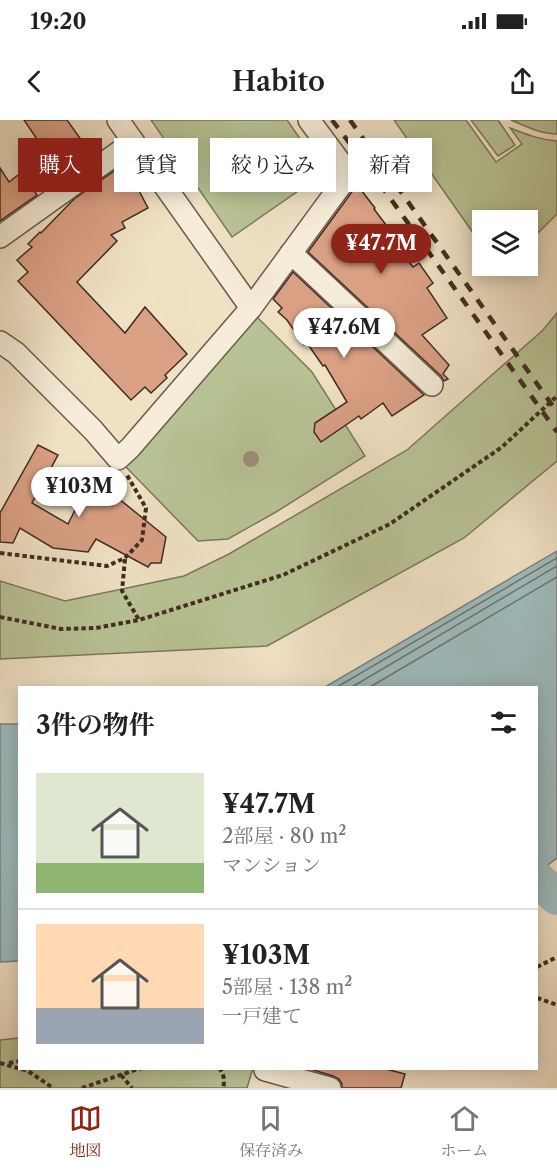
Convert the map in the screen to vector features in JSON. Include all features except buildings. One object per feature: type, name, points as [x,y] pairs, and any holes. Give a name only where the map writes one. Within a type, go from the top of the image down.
[{"type":"street","points":[[118,120],[130,138]]},
{"type":"street","points":[[0,342],[16,353],[93,430],[118,459],[251,308],[348,174],[309,120]]},
{"type":"street","points":[[0,237],[114,156]]},
{"type":"street","points":[[169,192],[251,308]]},
{"type":"street","points":[[291,253],[432,385]]},
{"type":"street","points":[[263,1075],[330,1088]]},
{"type":"path","points":[[0,617],[61,629],[96,628],[139,620],[283,575],[390,524],[502,447],[557,396]]},
{"type":"path","points":[[0,553],[107,566],[125,558],[142,540],[146,508],[118,459]]},
{"type":"path","points":[[125,558],[122,591],[139,620]]},
{"type":"path","points":[[538,966],[557,957]]},
{"type":"path","points":[[538,998],[557,1005]]},
{"type":"path","points":[[3,1063],[18,1061]]},
{"type":"path","points":[[3,1063],[18,1068]]},
{"type":"path","points":[[25,1070],[53,1088]]},
{"type":"path","points":[[82,1088],[135,1070]]},
{"type":"path","points":[[221,1070],[225,1082],[223,1088]]},
{"type":"path","points":[[121,1075],[132,1088]]},
{"type":"green space","points":[[151,120],[287,120],[300,138],[210,138],[210,192],[297,192],[232,237],[198,188],[198,138],[163,138]]},
{"type":"green space","points":[[394,120],[466,120],[496,162],[522,144],[510,128],[539,138],[557,141],[557,214],[538,233],[538,210],[472,210],[472,231],[432,174],[432,138],[407,138]]},
{"type":"green space","points":[[471,120],[498,120],[515,145],[498,156]]},
{"type":"green space","points":[[511,120],[557,120],[557,134],[539,131]]},
{"type":"green space","points":[[251,311],[312,372],[365,456],[228,539],[198,541],[125,466]]},
{"type":"green space","points":[[557,313],[557,461],[464,538],[267,646],[0,659],[0,581],[65,601],[184,576],[229,554],[407,450],[543,330]]},
{"type":"green space","points":[[18,1038],[18,1070],[252,1070],[247,1088],[0,1088],[0,1040]]},
{"type":"water","points":[[557,551],[557,858],[538,872],[538,686],[327,686]]},
{"type":"water","points":[[0,724],[18,724],[18,961],[0,962]]},
{"type":"waterway","points":[[538,880],[557,897]]},
{"type":"railway","points":[[332,120],[557,432]]},
{"type":"railway","points":[[350,120],[557,412]]}]
